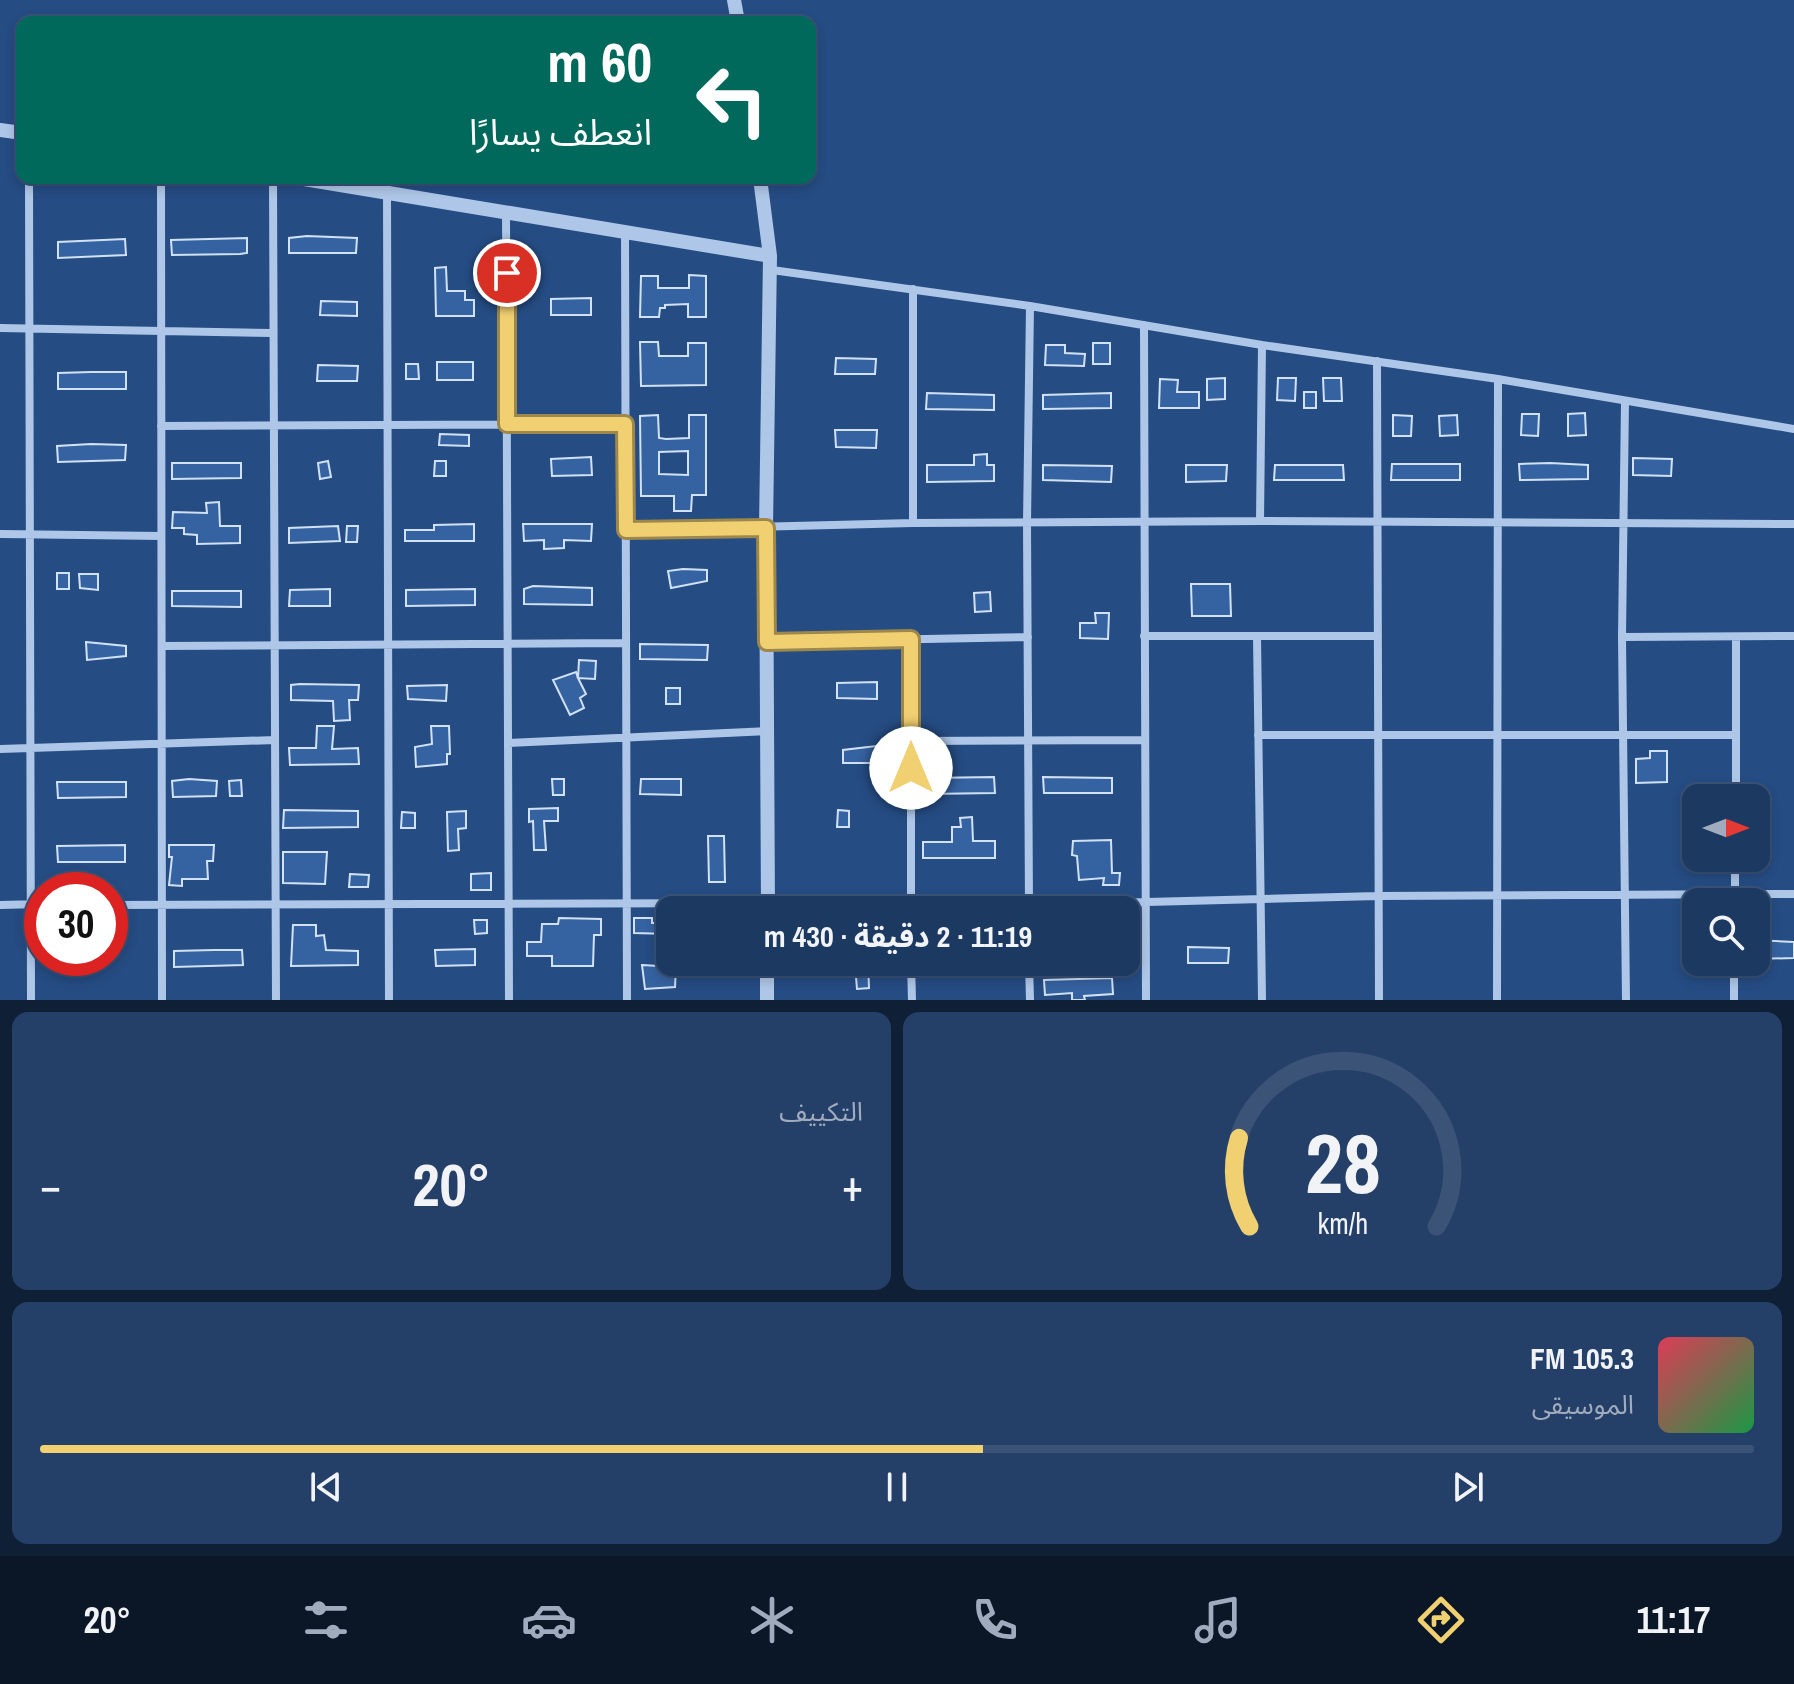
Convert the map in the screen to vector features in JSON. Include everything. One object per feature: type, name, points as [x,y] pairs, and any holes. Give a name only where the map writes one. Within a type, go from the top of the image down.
[{"type":"street","points":[[29,184],[30,872]]},
{"type":"street","points":[[161,184],[162,1000]]},
{"type":"street","points":[[273,184],[276,1000]]},
{"type":"street","points":[[336,184],[625,231],[771,263],[913,289],[1498,379],[1794,429]]},
{"type":"street","points":[[761,184],[771,263],[766,528],[768,896]]},
{"type":"street","points":[[387,192],[389,1000]]},
{"type":"street","points":[[506,212],[509,1000]]},
{"type":"street","points":[[625,231],[627,1000]]},
{"type":"street","points":[[913,289],[913,523]]},
{"type":"street","points":[[1029,896],[1027,523],[1030,306]]},
{"type":"street","points":[[1144,325],[1146,1000]]},
{"type":"street","points":[[0,328],[273,333]]},
{"type":"street","points":[[1260,521],[1262,345]]},
{"type":"street","points":[[1377,361],[1379,1000]]},
{"type":"street","points":[[1497,1000],[1498,379]]},
{"type":"street","points":[[1625,401],[1622,637],[1626,1000]]},
{"type":"street","points":[[161,426],[625,424]]},
{"type":"street","points":[[626,530],[913,523],[1260,521],[1794,524]]},
{"type":"street","points":[[0,534],[161,536]]},
{"type":"street","points":[[1144,636],[1378,636]]},
{"type":"street","points":[[1257,636],[1262,1000]]},
{"type":"street","points":[[1622,637],[1794,636]]},
{"type":"street","points":[[767,642],[1028,637]]},
{"type":"street","points":[[1736,637],[1736,784]]},
{"type":"street","points":[[911,639],[911,896]]},
{"type":"street","points":[[162,646],[626,643]]},
{"type":"street","points":[[508,743],[768,731]]},
{"type":"street","points":[[1258,735],[1736,735]]},
{"type":"street","points":[[0,749],[275,740]]},
{"type":"street","points":[[911,741],[1144,740]]},
{"type":"street","points":[[1770,896],[1794,894]]},
{"type":"street","points":[[1140,902],[1378,896],[1682,897]]},
{"type":"street","points":[[0,905],[24,904]]},
{"type":"street","points":[[128,905],[656,904]]},
{"type":"street","points":[[31,976],[31,1000]]},
{"type":"street","points":[[767,976],[767,1000]]},
{"type":"street","points":[[911,976],[912,1000]]},
{"type":"street","points":[[1029,976],[1030,1000]]},
{"type":"street","points":[[1734,976],[1734,1000]]},
{"type":"building","points":[[247,238],[247,253],[172,255],[171,240]]},
{"type":"building","points":[[289,238],[357,238],[356,253],[289,253]]},
{"type":"building","points":[[125,239],[126,255],[58,258],[58,242]]},
{"type":"building","points":[[446,267],[447,291],[465,291],[465,300],[474,300],[474,316],[436,316],[435,268]]},
{"type":"building","points":[[689,275],[706,276],[706,317],[688,317],[688,304],[665,305],[665,308],[660,308],[659,317],[640,317],[641,276],[658,276],[658,288],[689,288]]},
{"type":"building","points":[[591,298],[591,315],[551,315],[551,299]]},
{"type":"building","points":[[321,301],[357,302],[357,316],[320,315]]},
{"type":"building","points":[[640,342],[658,342],[659,356],[688,356],[688,343],[706,343],[706,385],[641,386]]},
{"type":"building","points":[[1093,343],[1110,343],[1110,364],[1093,364]]},
{"type":"building","points":[[1046,345],[1065,345],[1065,353],[1085,354],[1084,366],[1045,365]]},
{"type":"building","points":[[836,358],[876,359],[875,374],[835,374]]},
{"type":"building","points":[[437,362],[473,362],[473,380],[437,380]]},
{"type":"building","points":[[406,364],[418,364],[419,379],[406,379]]},
{"type":"building","points":[[318,365],[358,366],[357,381],[317,381]]},
{"type":"building","points":[[126,372],[126,389],[58,389],[58,373]]},
{"type":"building","points":[[1225,378],[1225,399],[1207,400],[1207,379]]},
{"type":"building","points":[[1278,378],[1296,378],[1295,401],[1277,400]]},
{"type":"building","points":[[1323,378],[1341,378],[1342,401],[1324,401]]},
{"type":"building","points":[[1160,379],[1178,380],[1177,392],[1199,392],[1199,408],[1159,408]]},
{"type":"building","points":[[1304,392],[1316,392],[1316,408],[1304,408]]},
{"type":"building","points":[[927,393],[994,395],[994,410],[926,409]]},
{"type":"building","points":[[1111,393],[1111,408],[1043,409],[1043,395]]},
{"type":"building","points":[[1585,413],[1586,435],[1568,436],[1568,414]]},
{"type":"building","points":[[1522,414],[1539,414],[1538,436],[1521,435]]},
{"type":"building","points":[[658,415],[659,438],[666,439],[689,438],[689,415],[706,415],[706,495],[692,495],[691,511],[674,511],[674,496],[641,496],[640,416]],"holes":[[[688,451],[688,475],[659,474],[659,452]]]},
{"type":"building","points":[[1393,415],[1412,416],[1411,436],[1393,436]]},
{"type":"building","points":[[1457,415],[1458,435],[1440,436],[1439,416]]},
{"type":"building","points":[[835,430],[877,430],[876,448],[836,447]]},
{"type":"building","points":[[440,434],[469,435],[469,446],[439,445]]},
{"type":"building","points":[[126,445],[125,460],[58,462],[57,446]]},
{"type":"building","points":[[987,454],[987,465],[994,465],[994,481],[927,482],[927,465],[974,465],[974,455]]},
{"type":"building","points":[[591,457],[592,475],[552,476],[551,459]]},
{"type":"building","points":[[1633,458],[1672,459],[1671,476],[1633,475]]},
{"type":"building","points":[[328,461],[331,477],[320,479],[318,463]]},
{"type":"building","points":[[435,461],[446,461],[446,476],[434,476]]},
{"type":"building","points":[[172,463],[241,463],[241,478],[172,479]]},
{"type":"building","points":[[1392,464],[1460,464],[1460,480],[1391,480]]},
{"type":"building","points":[[1519,464],[1588,465],[1588,479],[1520,480]]},
{"type":"building","points":[[1043,465],[1112,466],[1111,482],[1043,480]]},
{"type":"building","points":[[1186,465],[1227,465],[1226,481],[1186,482]]},
{"type":"building","points":[[1275,465],[1343,465],[1344,480],[1274,480]]},
{"type":"building","points":[[219,502],[220,526],[240,526],[240,543],[197,544],[197,535],[184,534],[184,528],[172,528],[173,512],[207,513],[206,503]]},
{"type":"building","points":[[474,524],[474,541],[405,541],[405,530],[434,530],[434,525]]},
{"type":"building","points":[[523,524],[592,524],[591,541],[564,540],[564,548],[544,549],[544,540],[524,541]]},
{"type":"building","points":[[338,526],[340,541],[289,543],[289,528]]},
{"type":"building","points":[[347,526],[358,526],[357,542],[346,542]]},
{"type":"building","points":[[707,570],[707,581],[671,588],[668,571]]},
{"type":"building","points":[[57,573],[69,573],[69,589],[57,589]]},
{"type":"building","points":[[79,574],[98,574],[98,590],[80,588]]},
{"type":"building","points":[[1191,584],[1230,584],[1231,616],[1192,616]]},
{"type":"building","points":[[533,586],[592,588],[592,605],[524,604],[524,589]]},
{"type":"building","points":[[330,589],[330,606],[289,606],[290,590]]},
{"type":"building","points":[[475,589],[475,605],[406,606],[406,590]]},
{"type":"building","points":[[172,591],[241,591],[241,607],[172,606]]},
{"type":"building","points":[[990,592],[991,611],[975,612],[974,593]]},
{"type":"building","points":[[1095,613],[1109,613],[1108,639],[1080,638],[1080,623],[1096,623]]},
{"type":"building","points":[[86,642],[126,646],[126,656],[87,660]]},
{"type":"building","points":[[640,644],[708,645],[707,660],[640,659]]},
{"type":"building","points":[[579,660],[596,661],[595,679],[578,678]]},
{"type":"building","points":[[576,672],[586,694],[580,698],[584,708],[570,715],[553,680]]},
{"type":"building","points":[[877,682],[877,699],[837,698],[837,683]]},
{"type":"building","points":[[291,685],[359,685],[358,700],[349,700],[350,720],[334,721],[333,701],[291,700]]},
{"type":"building","points":[[447,685],[446,701],[408,699],[407,686]]},
{"type":"building","points":[[666,688],[680,688],[680,704],[666,704]]},
{"type":"building","points":[[317,726],[334,726],[332,749],[358,748],[359,764],[290,765],[289,748],[316,748]]},
{"type":"building","points":[[431,726],[449,726],[450,754],[447,754],[447,764],[416,767],[415,747],[432,744]]},
{"type":"building","points":[[876,746],[878,763],[843,763],[843,750]]},
{"type":"building","points":[[1650,751],[1667,751],[1667,782],[1636,783],[1636,759],[1650,758]]},
{"type":"building","points":[[994,777],[995,793],[927,794],[927,778]]},
{"type":"building","points":[[1043,777],[1112,778],[1112,793],[1044,793]]},
{"type":"building","points":[[552,779],[564,779],[564,795],[553,795]]},
{"type":"building","points":[[641,779],[681,779],[681,795],[640,794]]},
{"type":"building","points":[[241,780],[242,796],[230,796],[229,781]]},
{"type":"building","points":[[172,781],[217,781],[216,796],[173,797]]},
{"type":"building","points":[[57,782],[126,782],[126,797],[58,798]]},
{"type":"building","points":[[558,808],[558,821],[544,821],[546,850],[534,850],[533,821],[529,822],[529,809]]},
{"type":"building","points":[[284,810],[358,811],[358,827],[283,828]]},
{"type":"building","points":[[838,810],[849,811],[849,827],[837,827]]},
{"type":"building","points":[[466,811],[466,828],[458,829],[459,850],[448,851],[447,812]]},
{"type":"building","points":[[402,812],[415,813],[415,828],[401,828]]},
{"type":"building","points":[[972,817],[973,841],[995,841],[995,858],[923,858],[923,842],[952,842],[952,827],[961,827],[960,818]]},
{"type":"building","points":[[708,836],[724,836],[725,882],[709,882]]},
{"type":"building","points":[[1111,840],[1112,873],[1120,873],[1119,885],[1103,885],[1104,878],[1079,880],[1077,856],[1072,855],[1073,841]]},
{"type":"building","points":[[125,845],[125,862],[58,862],[57,846]]},
{"type":"building","points":[[169,845],[214,845],[213,861],[207,861],[208,879],[182,879],[182,886],[169,885],[172,857],[169,857]]},
{"type":"building","points":[[283,852],[327,852],[325,884],[283,883]]},
{"type":"building","points":[[491,873],[491,890],[471,890],[471,874]]},
{"type":"building","points":[[350,874],[369,875],[368,887],[349,887]]},
{"type":"building","points":[[559,918],[601,919],[601,935],[594,935],[593,966],[552,966],[552,956],[527,956],[527,942],[541,942],[542,924],[558,924]]},
{"type":"building","points":[[634,918],[652,918],[652,923],[656,923],[656,934],[634,933]]},
{"type":"building","points":[[474,920],[487,920],[487,933],[475,934]]},
{"type":"building","points":[[293,925],[316,925],[316,936],[324,935],[326,950],[358,951],[358,965],[291,966]]},
{"type":"building","points":[[1770,941],[1794,942],[1794,958],[1770,959]]},
{"type":"building","points":[[1188,947],[1229,948],[1228,963],[1188,963]]},
{"type":"building","points":[[475,949],[475,965],[436,966],[435,950]]},
{"type":"building","points":[[242,950],[243,965],[174,967],[174,951]]},
{"type":"building","points":[[642,965],[656,966],[656,976],[676,976],[675,987],[645,989]]},
{"type":"building","points":[[869,976],[869,988],[857,989],[856,977],[844,977]]},
{"type":"building","points":[[1112,978],[1113,994],[1084,996],[1085,1000],[1072,1000],[1072,993],[1045,995],[1044,980]]},
{"type":"route","points":[[507,273],[507,424],[625,424],[626,530],[766,528],[767,642],[911,639],[911,768]]}]
